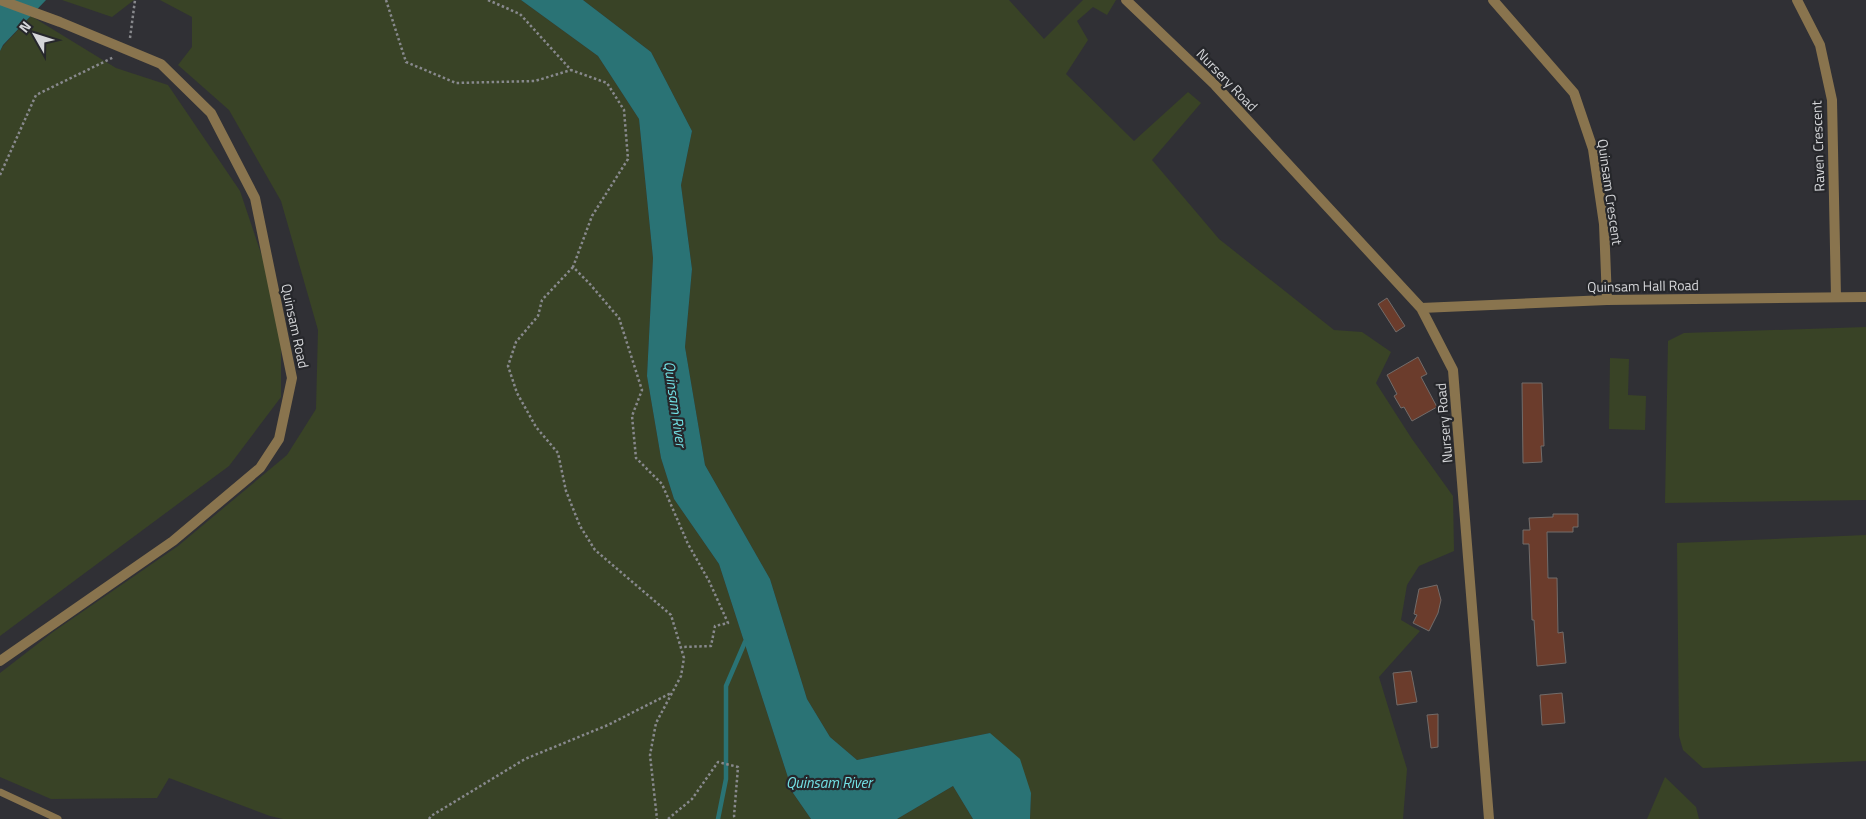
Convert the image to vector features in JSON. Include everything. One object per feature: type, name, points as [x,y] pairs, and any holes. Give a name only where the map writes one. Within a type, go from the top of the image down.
[{"type":"street","name":"Quinsam Road","points":[[0,0],[60,22],[161,64],[211,113],[255,198],[292,378],[279,439],[260,468],[173,541],[0,661]]},
{"type":"street","name":"Nursery Road","points":[[1126,0],[1215,85],[1421,308],[1453,370],[1489,819]]},
{"type":"street","name":"Quinsam Crescent","points":[[1493,0],[1574,92],[1593,149],[1604,224],[1608,300]]},
{"type":"street","name":"Raven Crescent","points":[[1797,0],[1820,45],[1832,100],[1836,297]]},
{"type":"street","name":"Quinsam Hall Road","points":[[1421,308],[1608,300],[1866,297]]},
{"type":"lane","points":[[0,792],[58,819]]},
{"type":"path","points":[[0,175],[36,95],[128,51],[135,0]]},
{"type":"path","points":[[386,0],[406,62],[456,83],[535,81],[571,70]]},
{"type":"path","points":[[488,0],[520,14],[571,70],[607,83],[624,110],[628,159],[592,216],[573,267],[542,300],[538,316],[516,342],[508,366],[517,392],[536,427],[558,453],[566,491],[585,534],[596,550],[671,615],[684,658],[681,676],[656,723],[650,755],[657,819]]},
{"type":"path","points":[[573,267],[619,318],[642,390],[632,416],[636,458],[662,484],[688,544],[709,581],[728,623],[715,626],[711,646],[681,647]]},
{"type":"path","points":[[429,819],[525,759],[608,725],[672,692]]},
{"type":"path","points":[[668,819],[692,799],[718,762],[738,767],[734,816],[736,819]]},
{"type":"green space","points":[[62,0],[134,0],[112,17]]},
{"type":"green space","points":[[160,0],[521,0],[598,56],[639,119],[653,258],[647,376],[661,458],[674,499],[719,564],[793,793],[811,819],[283,819],[270,816],[169,778],[157,798],[51,799],[0,777],[0,673],[53,632],[178,546],[287,455],[316,409],[318,330],[281,201],[229,110],[178,65],[192,47],[192,17]]},
{"type":"green space","points":[[583,0],[1009,0],[1044,39],[1083,0],[1116,0],[1107,15],[1093,7],[1077,21],[1088,40],[1066,74],[1134,141],[1188,92],[1201,103],[1152,160],[1219,239],[1334,330],[1362,332],[1391,352],[1376,383],[1412,439],[1453,496],[1454,551],[1419,566],[1407,585],[1401,620],[1420,631],[1379,677],[1407,769],[1403,819],[1030,819],[1031,793],[990,733],[857,760],[830,737],[807,699],[770,579],[705,465],[685,347],[692,269],[681,185],[692,131],[651,52]]},
{"type":"green space","points":[[31,16],[116,68],[168,85],[240,191],[281,313],[281,397],[229,466],[0,636],[0,51]]},
{"type":"green space","points":[[1866,327],[1866,500],[1665,503],[1668,341],[1684,333]]},
{"type":"green space","points":[[1610,358],[1629,359],[1628,395],[1646,396],[1645,430],[1609,429]]},
{"type":"green space","points":[[1866,535],[1866,761],[1703,768],[1683,750],[1679,736],[1677,543]]},
{"type":"green space","points":[[1665,777],[1696,807],[1699,819],[1647,819]]},
{"type":"green space","points":[[953,786],[973,819],[897,819]]},
{"type":"water","points":[[2,0],[46,0],[3,45],[0,51],[0,2]]},
{"type":"water","name":"Quinsam River","points":[[521,0],[583,0],[651,52],[692,131],[681,185],[692,269],[685,347],[705,465],[770,579],[807,699],[830,737],[857,760],[990,733],[1020,759],[1031,793],[1030,819],[973,819],[953,786],[897,819],[811,819],[793,793],[719,564],[674,499],[661,458],[647,376],[653,258],[639,119],[598,56]]},
{"type":"building","points":[[1387,298],[1405,326],[1396,332],[1378,304]]},
{"type":"building","points":[[1418,357],[1427,374],[1421,377],[1437,407],[1412,421],[1404,407],[1401,408],[1394,396],[1397,394],[1387,375]]},
{"type":"building","points":[[1522,383],[1542,383],[1544,446],[1541,446],[1542,462],[1523,463]]},
{"type":"building","points":[[1553,514],[1578,514],[1578,527],[1573,527],[1573,532],[1547,532],[1548,578],[1557,578],[1558,633],[1563,632],[1566,663],[1537,666],[1534,620],[1532,620],[1529,544],[1523,544],[1523,530],[1530,530],[1529,518],[1553,517]]},
{"type":"building","points":[[1437,585],[1441,600],[1438,613],[1429,631],[1413,623],[1417,615],[1414,614],[1419,589]]},
{"type":"building","points":[[1411,671],[1417,702],[1397,705],[1393,673]]},
{"type":"building","points":[[1562,693],[1565,723],[1542,725],[1540,695]]},
{"type":"building","points":[[1438,714],[1438,747],[1431,748],[1427,715]]},
{"type":"waterway","points":[[718,819],[726,779],[726,686],[745,642]]}]
